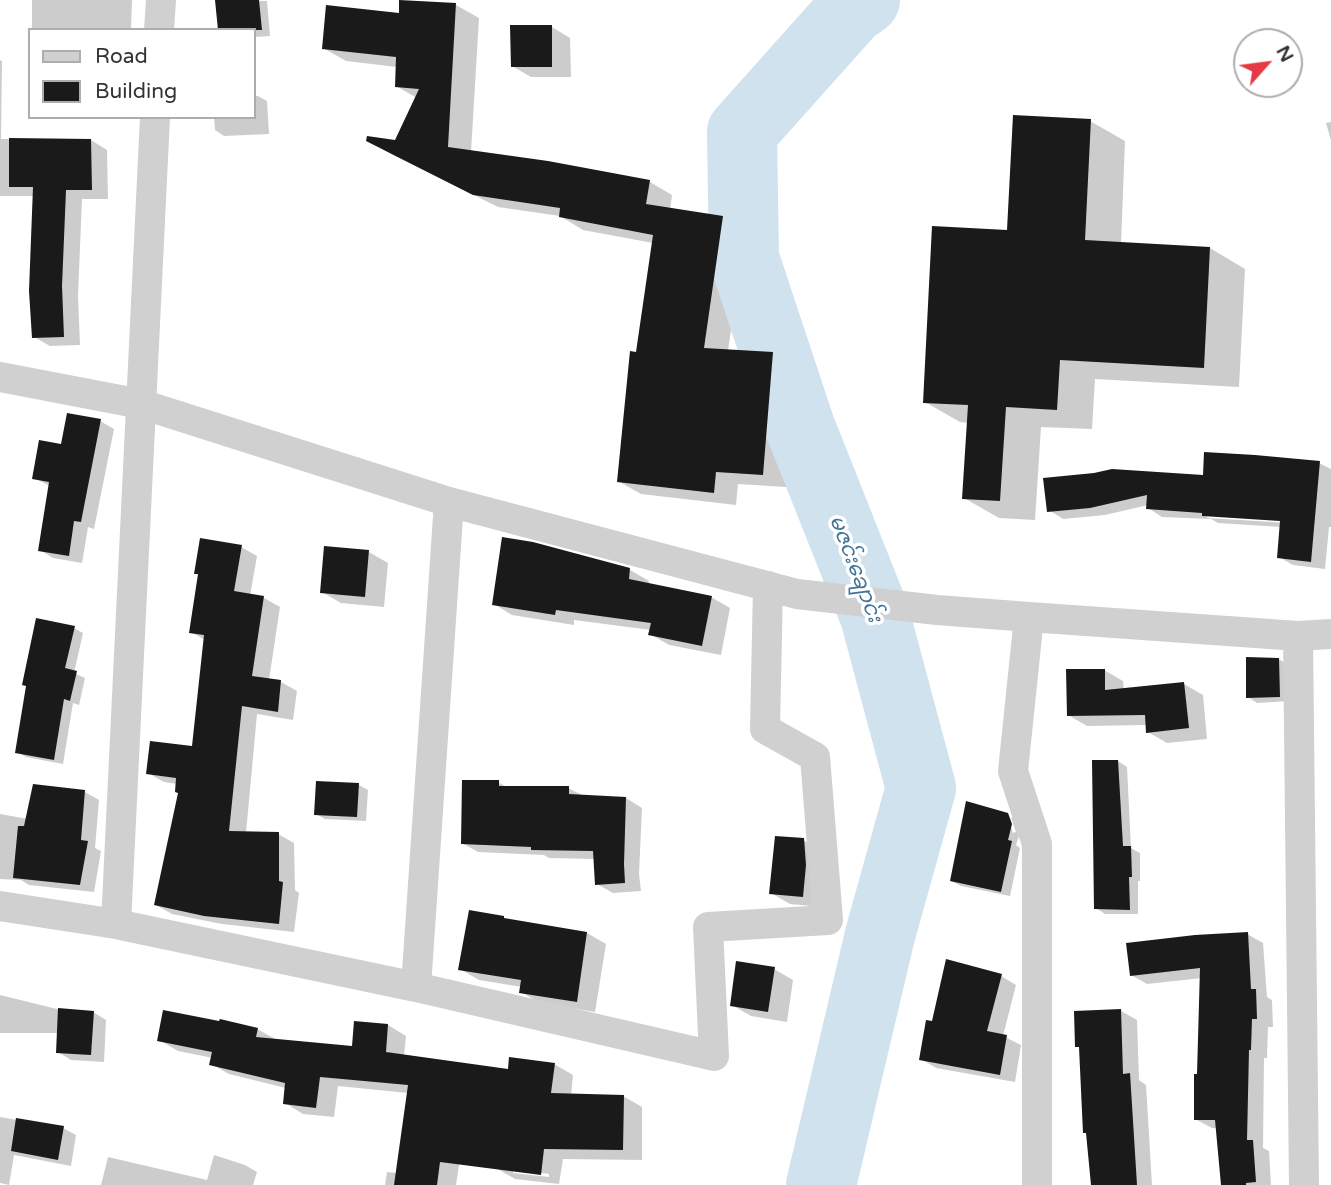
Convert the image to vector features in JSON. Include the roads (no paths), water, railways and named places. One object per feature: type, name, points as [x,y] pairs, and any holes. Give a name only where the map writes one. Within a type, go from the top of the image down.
[{"type":"street","points":[[159,28],[161,0]]},
{"type":"street","points":[[116,924],[155,119]]},
{"type":"street","points":[[0,377],[141,404],[449,502],[797,594],[937,610],[1029,617],[1298,636],[1331,634]]},
{"type":"street","points":[[416,987],[449,502]]},
{"type":"street","points":[[0,906],[116,924],[416,987],[714,1056],[708,927],[828,920],[815,757],[765,729],[768,586]]},
{"type":"street","points":[[1029,617],[1013,771],[1037,844],[1037,1185]]},
{"type":"street","points":[[1298,636],[1304,1185]]},
{"type":"waterway","name":"မဇင်းချောင်း","points":[[821,1185],[880,935],[921,788],[875,616],[800,427],[744,258],[742,132],[851,10],[865,0]]}]
